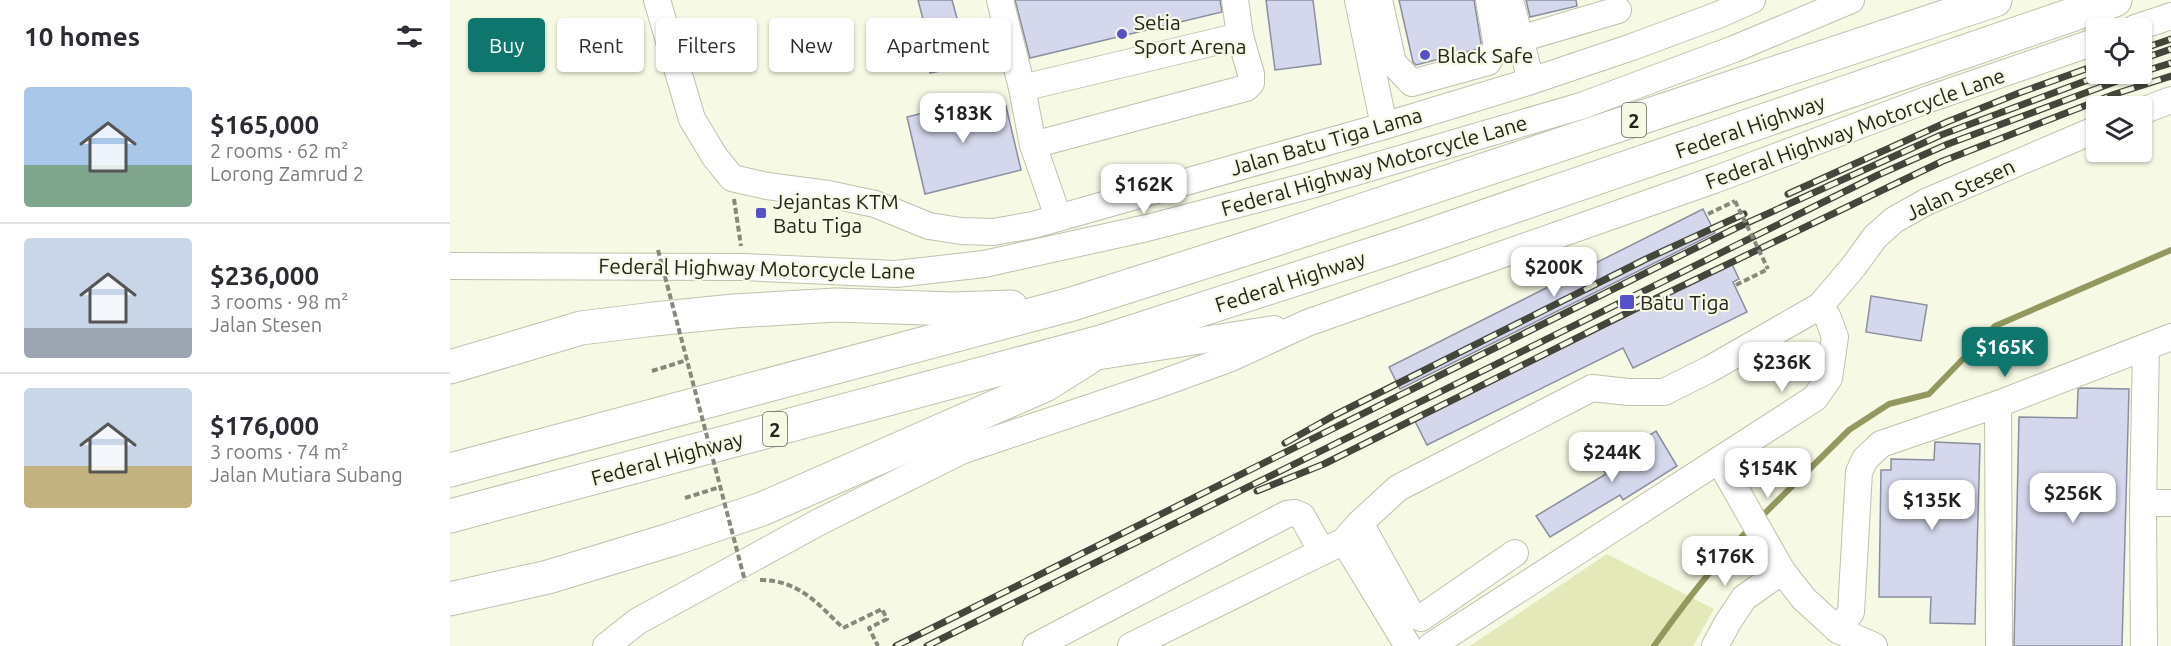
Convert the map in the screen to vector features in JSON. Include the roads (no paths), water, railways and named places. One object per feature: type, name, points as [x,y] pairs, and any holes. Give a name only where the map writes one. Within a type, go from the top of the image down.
[{"type":"highway","name":"Federal Highway","points":[[450,470],[1072,304],[1995,0]]},
{"type":"highway","name":"Federal Highway","points":[[450,516],[1094,350],[2115,0]]},
{"type":"highway","points":[[450,348],[581,328],[734,311],[836,305],[953,309],[1072,304]]},
{"type":"highway","points":[[450,367],[581,328]]},
{"type":"highway","points":[[450,614],[464,596],[548,577],[674,539],[762,509],[1044,386],[1094,350]]},
{"type":"street","name":"Jalan Batu Tiga Lama","points":[[657,0],[692,119],[715,157],[732,178],[875,204],[929,226],[961,231],[993,232],[1033,225],[1384,126],[1632,47],[1717,8],[1752,0]]},
{"type":"street","points":[[1000,0],[1022,88],[1033,145],[1058,217]]},
{"type":"street","points":[[1033,145],[1246,88],[1251,83],[1251,74],[1240,36],[1235,0]]},
{"type":"street","points":[[1358,0],[1384,126]]},
{"type":"street","points":[[1379,0],[1393,63],[1412,83],[1488,62],[1497,46],[1489,0]]},
{"type":"street","points":[[1510,0],[1531,81]]},
{"type":"street","name":"Federal Highway Motorcycle Lane","points":[[450,266],[743,267],[896,274],[984,264],[1147,228],[1311,185],[1581,106],[1734,49],[1851,0]]},
{"type":"street","points":[[1520,39],[1616,5],[1632,47]]},
{"type":"street","points":[[2152,22],[2171,16]]},
{"type":"street","points":[[1022,88],[1240,36]]},
{"type":"street","name":"Federal Highway Motorcycle Lane","points":[[606,646],[638,621],[819,522],[961,452],[1157,385],[1231,358],[1307,323],[1714,180],[1929,99],[2086,45]]},
{"type":"street","points":[[2152,107],[2171,100]]},
{"type":"street","name":"Jalan Stesen","points":[[1131,646],[1342,539],[1398,488],[1592,388],[1628,392],[1664,392],[1710,369],[1820,306],[1875,237],[1894,220],[1926,202],[2086,134]]},
{"type":"street","points":[[836,305],[896,274]]},
{"type":"street","points":[[1431,646],[1815,398],[1829,378],[1835,337],[1828,318],[1820,306]]},
{"type":"street","name":"Federal Highway Motorcycle Lane","points":[[1094,350],[1307,323]]},
{"type":"street","points":[[1839,630],[1851,612],[1859,471],[1865,459],[1881,444],[1998,404],[2171,337]]},
{"type":"street","points":[[2144,646],[2143,503],[2146,347]]},
{"type":"street","points":[[1998,404],[1999,646]]},
{"type":"street","points":[[1719,460],[1782,571],[1804,599],[1839,630],[1874,646]]},
{"type":"street","points":[[2143,503],[2171,503]]},
{"type":"street","points":[[1036,646],[1287,514],[1295,513],[1302,516],[1342,539],[1411,614],[1421,618],[1515,553]]},
{"type":"street","points":[[1342,539],[1408,646]]},
{"type":"street","points":[[1715,646],[1744,598],[1782,571]]},
{"type":"waterway","points":[[1760,518],[1849,430],[1889,404],[1929,394],[1995,326],[2171,250]]},
{"type":"waterway","points":[[1654,646],[1724,555],[1751,527]]},
{"type":"railway","points":[[2152,46],[2171,39]]},
{"type":"railway","points":[[2152,56],[2171,49]]},
{"type":"railway","points":[[2152,69],[2171,63]]},
{"type":"railway","points":[[1788,194],[1947,122],[2086,69]]},
{"type":"railway","points":[[1257,491],[1324,464],[1657,298],[1943,161],[2115,94],[2171,76]]},
{"type":"railway","points":[[896,646],[1736,228],[1941,135],[2086,81]]},
{"type":"railway","points":[[927,646],[1878,175],[1948,144],[2109,84]]},
{"type":"railway","points":[[1285,443],[1335,415],[1646,259],[1744,214]]},
{"type":"place","name":"Setia Sport Arena","points":[[1122,34]]},
{"type":"place","name":"Black Safe","points":[[1425,55]]},
{"type":"place","name":"Jejantas KTM Batu Tiga","points":[[761,213]]},
{"type":"place","name":"Batu Tiga","points":[[1627,302]]}]
